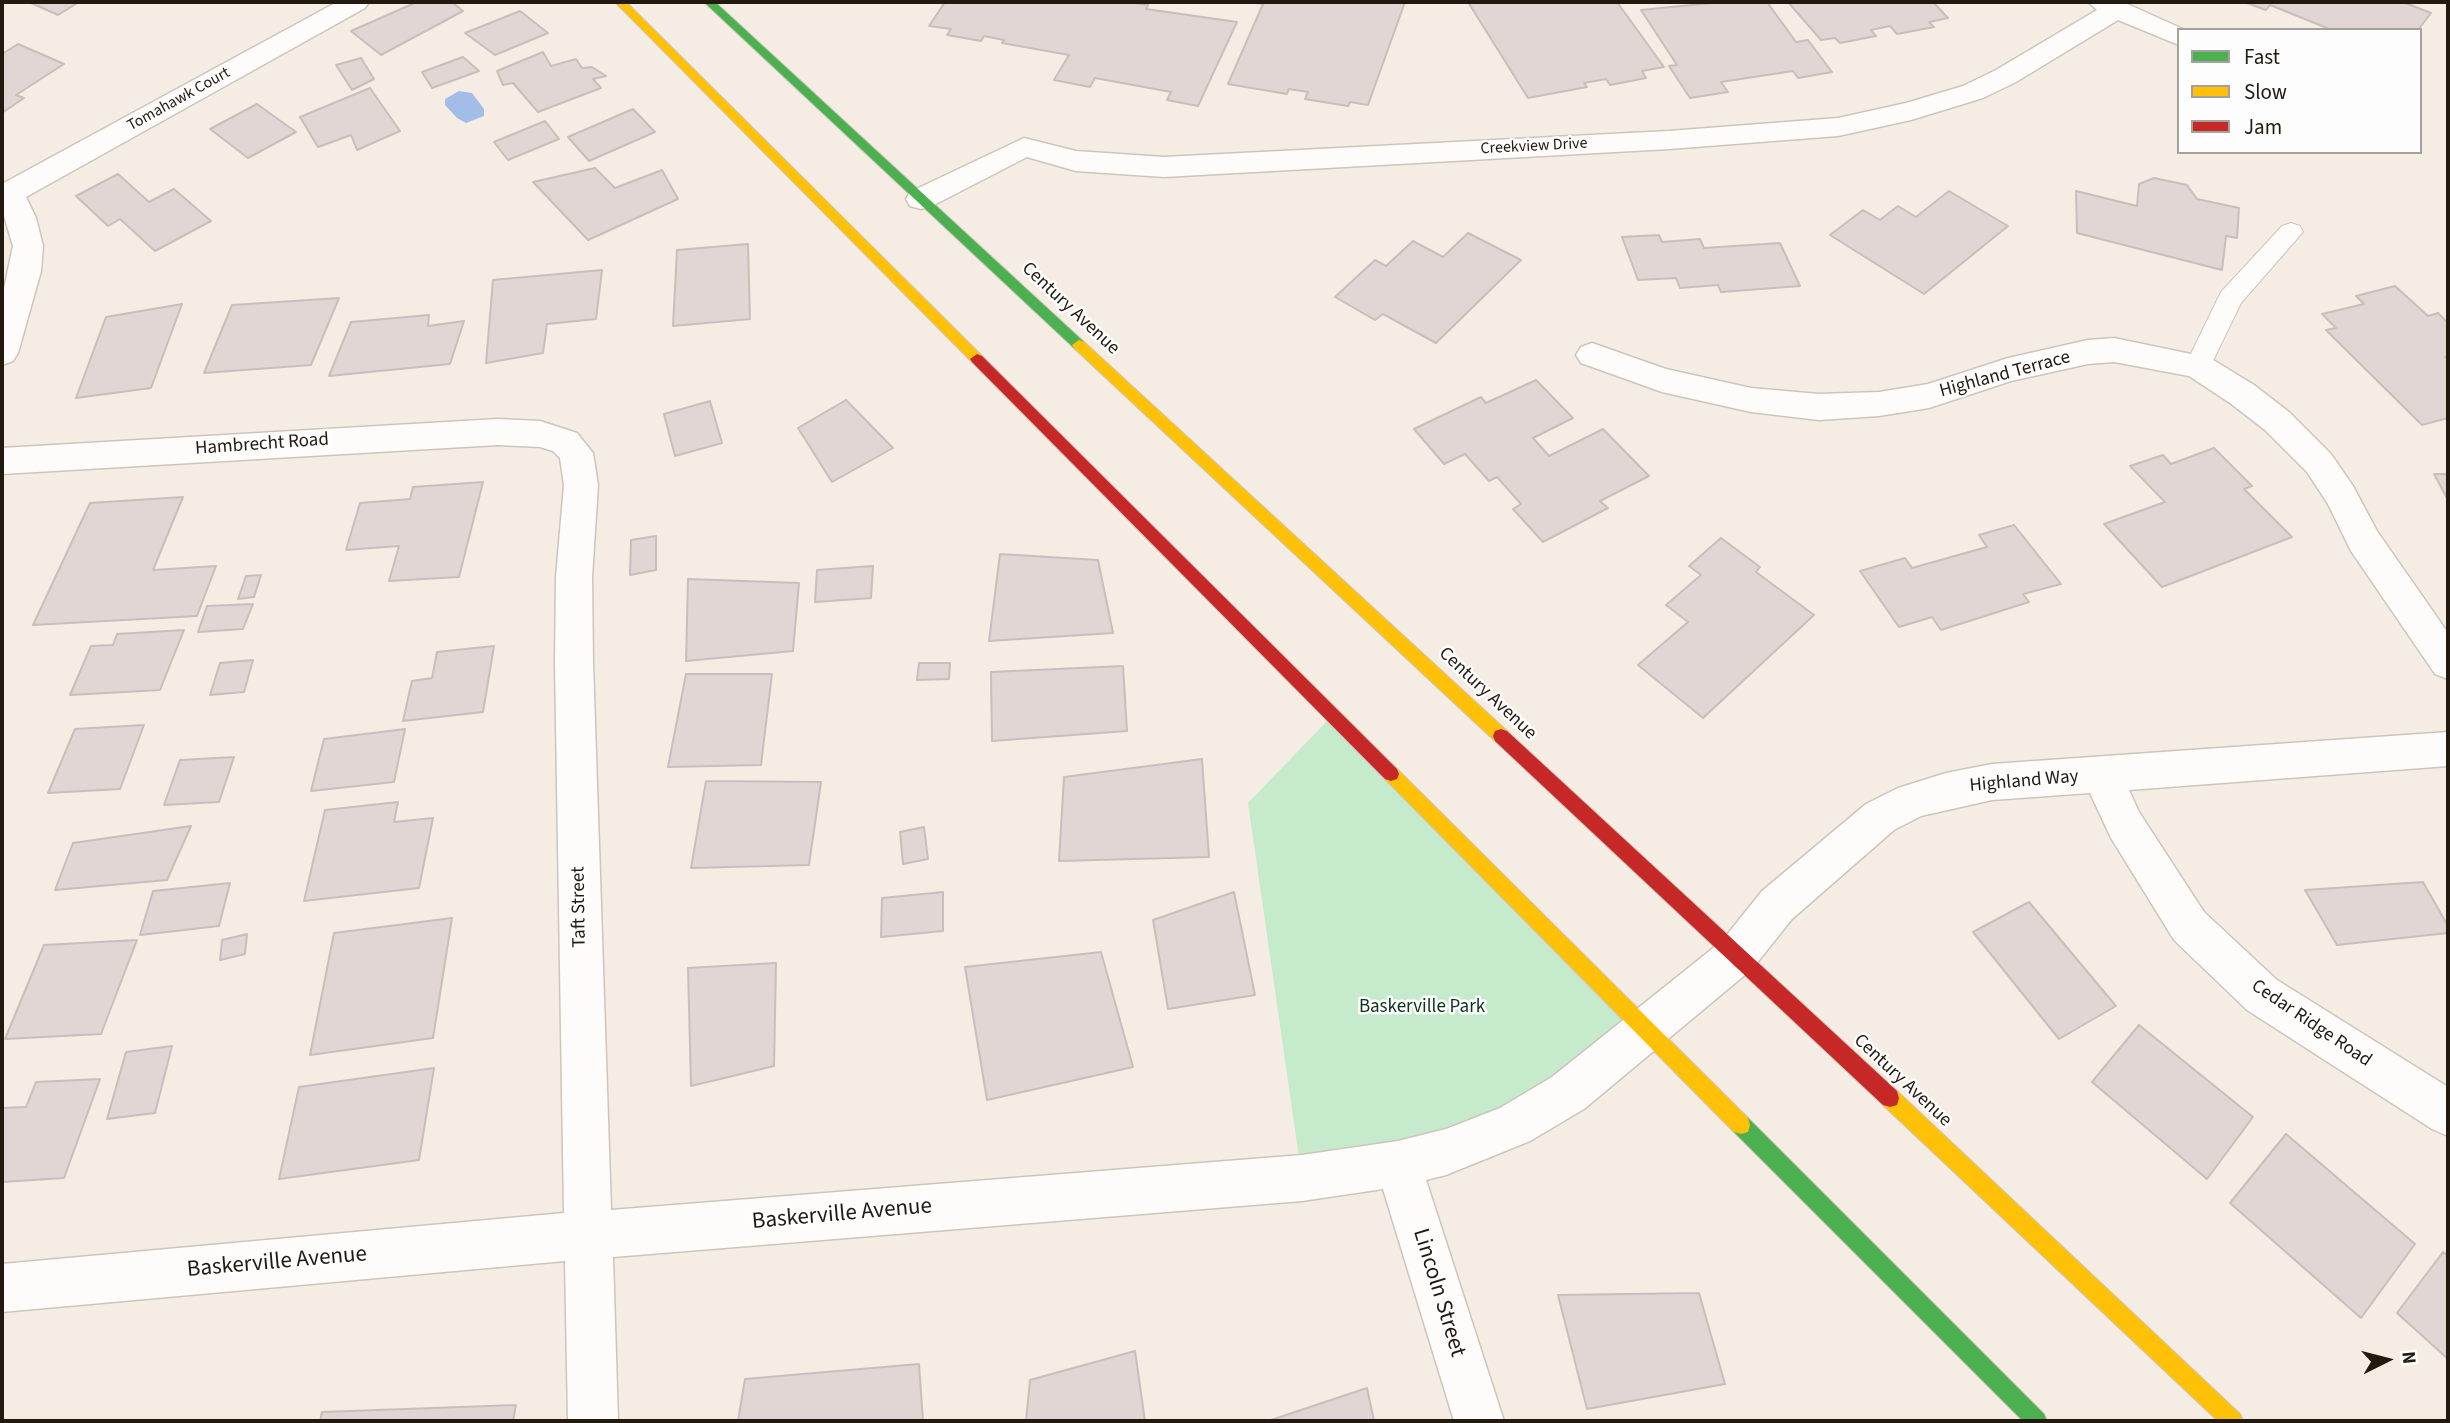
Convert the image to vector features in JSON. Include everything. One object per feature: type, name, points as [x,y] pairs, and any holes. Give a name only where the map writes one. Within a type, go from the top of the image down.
[{"type":"main road","points":[[620,2],[2037,1421]]},
{"type":"main road","name":"Century Avenue","points":[[709,2],[1737,955],[2233,1421]]},
{"type":"street","name":"Tomahawk Court","points":[[5,195],[356,2]]},
{"type":"street","points":[[2109,5],[2177,36]]},
{"type":"street","name":"Creekview Drive","points":[[921,199],[1024,147],[1076,161],[1164,167],[1669,141],[1838,127],[1910,111],[1973,92],[2006,76],[2109,5]]},
{"type":"street","points":[[2,353],[25,271],[28,246],[21,218],[5,195]]},
{"type":"street","name":"Highland Terrace","points":[[1592,355],[1662,380],[1688,386],[1751,400],[1819,407],[1879,404],[1929,396],[2008,370],[2088,352],[2113,351],[2198,366],[2269,415],[2319,463],[2341,496],[2364,541],[2448,663]]},
{"type":"street","name":"Hambrecht Road","points":[[2,461],[425,435],[522,432]]},
{"type":"street","name":"Taft Street","points":[[522,432],[540,433],[565,442],[576,453],[580,474],[573,601],[573,662],[593,1421]]},
{"type":"street","name":"Highland Way","points":[[1647,1031],[1737,955],[1777,905],[1880,817],[1912,801],[1981,784],[2448,749]]},
{"type":"street","name":"Cedar Ridge Road","points":[[2102,776],[2125,825],[2189,926],[2262,995],[2448,1113]]},
{"type":"street","name":"Baskerville Avenue","points":[[2,1288],[588,1235],[1302,1178],[1398,1164],[1446,1152],[1514,1125],[1568,1093],[1647,1031]]},
{"type":"street","name":"Lincoln Street","points":[[1398,1164],[1479,1421]]},
{"type":"lane","points":[[2198,366],[2230,298],[2291,232]]},
{"type":"green space","name":"Baskerville Park","points":[[1332,716],[1647,1031],[1568,1093],[1302,1178],[1248,803]]},
{"type":"water","points":[[459,91],[472,93],[484,109],[484,116],[466,123],[457,118],[445,105],[445,99]]},
{"type":"building","points":[[29,2],[79,2],[58,15]]},
{"type":"building","points":[[417,2],[452,2],[463,11],[381,55],[351,31]]},
{"type":"building","points":[[945,2],[1127,2],[1148,5],[1146,9],[1237,22],[1198,106],[1167,100],[1171,92],[1095,78],[1090,87],[1054,80],[1069,55],[1002,43],[1004,40],[984,36],[981,41],[947,35],[951,29],[929,26]]},
{"type":"building","points":[[1250,2],[1405,2],[1368,105],[1350,102],[1348,106],[1305,99],[1308,92],[1289,89],[1287,94],[1228,84],[1263,4]]},
{"type":"building","points":[[1468,2],[1617,2],[1664,67],[1642,71],[1646,78],[1610,85],[1606,79],[1584,83],[1587,87],[1528,98]]},
{"type":"building","points":[[1722,2],[1767,2],[1796,42],[1808,40],[1832,72],[1798,78],[1793,71],[1721,82],[1728,92],[1690,98],[1669,66],[1677,65],[1641,10]]},
{"type":"building","points":[[1788,2],[1933,2],[1948,18],[1929,22],[1934,27],[1897,34],[1890,26],[1871,30],[1876,36],[1840,43],[1835,38],[1821,40]]},
{"type":"building","points":[[2244,2],[2403,2],[2431,13],[2420,28],[2327,28],[2270,5],[2266,10]]},
{"type":"building","points":[[520,11],[548,33],[495,55],[465,33]]},
{"type":"building","points":[[18,44],[64,64],[16,95],[24,98],[2,113],[2,54]]},
{"type":"building","points":[[543,52],[551,66],[576,59],[582,68],[592,67],[606,76],[593,79],[601,88],[538,112],[513,83],[503,85],[497,71]]},
{"type":"building","points":[[463,57],[479,71],[432,88],[422,72]]},
{"type":"building","points":[[361,58],[374,79],[352,90],[336,65]]},
{"type":"building","points":[[370,88],[400,131],[357,150],[351,135],[318,147],[300,117]]},
{"type":"building","points":[[257,104],[296,132],[248,158],[210,129]]},
{"type":"building","points":[[633,109],[655,132],[589,161],[568,137]]},
{"type":"building","points":[[545,121],[559,139],[508,160],[494,142]]},
{"type":"building","points":[[595,168],[615,188],[662,170],[678,199],[588,240],[533,182]]},
{"type":"building","points":[[118,174],[149,202],[174,189],[211,221],[155,251],[120,219],[108,226],[76,196]]},
{"type":"building","points":[[2154,178],[2187,185],[2197,199],[2239,208],[2237,238],[2226,236],[2222,270],[2077,233],[2076,191],[2137,206],[2139,184]]},
{"type":"building","points":[[1949,191],[2008,226],[1924,294],[1830,235],[1863,210],[1880,220],[1898,206],[1916,217]]},
{"type":"building","points":[[1468,233],[1521,260],[1436,343],[1383,314],[1375,320],[1335,297],[1375,260],[1386,266],[1413,241],[1443,257]]},
{"type":"building","points":[[1659,235],[1662,242],[1700,239],[1704,248],[1780,243],[1800,286],[1721,292],[1718,285],[1680,288],[1676,278],[1638,280],[1622,237]]},
{"type":"building","points":[[748,244],[750,319],[673,326],[677,250]]},
{"type":"building","points":[[602,270],[596,319],[547,324],[543,353],[486,363],[493,280]]},
{"type":"building","points":[[2395,286],[2428,316],[2438,313],[2448,323],[2448,357],[2445,357],[2448,360],[2448,418],[2422,425],[2326,330],[2336,328],[2322,314],[2364,304],[2356,296]]},
{"type":"building","points":[[339,298],[311,365],[204,373],[232,305]]},
{"type":"building","points":[[182,304],[151,388],[76,398],[106,317]]},
{"type":"building","points":[[429,315],[428,326],[464,321],[450,364],[329,376],[351,322]]},
{"type":"building","points":[[1536,380],[1573,418],[1533,438],[1549,456],[1603,429],[1649,476],[1600,501],[1608,508],[1543,542],[1513,509],[1521,504],[1497,477],[1489,481],[1465,454],[1444,464],[1414,429],[1481,397],[1486,403]]},
{"type":"building","points":[[846,400],[893,448],[832,482],[798,428]]},
{"type":"building","points":[[710,401],[722,443],[675,456],[664,414]]},
{"type":"building","points":[[2214,448],[2252,486],[2244,489],[2292,537],[2162,587],[2104,524],[2165,502],[2130,466],[2163,455],[2171,464]]},
{"type":"building","points":[[2434,474],[2448,474],[2448,500]]},
{"type":"building","points":[[483,482],[459,577],[389,581],[399,546],[346,550],[360,503],[410,499],[413,487]]},
{"type":"building","points":[[183,497],[153,570],[216,566],[197,616],[33,625],[90,503]]},
{"type":"building","points":[[2014,525],[2061,584],[2023,594],[2029,602],[1941,630],[1932,617],[1899,627],[1860,571],[1905,558],[1912,568],[1987,547],[1979,535]]},
{"type":"building","points":[[656,536],[656,570],[630,575],[631,540]]},
{"type":"building","points":[[1721,538],[1760,567],[1756,572],[1814,615],[1703,718],[1638,665],[1688,622],[1666,605],[1701,575],[1689,566]]},
{"type":"building","points":[[1000,554],[1098,560],[1113,633],[989,641]]},
{"type":"building","points":[[873,566],[871,598],[815,602],[817,570]]},
{"type":"building","points":[[261,575],[254,597],[238,599],[246,576]]},
{"type":"building","points":[[688,579],[799,583],[793,651],[686,661]]},
{"type":"building","points":[[253,604],[243,629],[198,632],[207,606]]},
{"type":"building","points":[[184,630],[160,690],[70,695],[91,646],[113,645],[117,634]]},
{"type":"building","points":[[494,646],[483,712],[403,721],[412,681],[432,678],[437,652]]},
{"type":"building","points":[[253,660],[244,692],[210,695],[220,663]]},
{"type":"building","points":[[919,663],[950,663],[949,679],[917,680]]},
{"type":"building","points":[[1123,666],[1127,731],[992,741],[991,672]]},
{"type":"building","points":[[686,674],[772,674],[761,765],[668,767]]},
{"type":"building","points":[[144,725],[120,789],[48,793],[75,729]]},
{"type":"building","points":[[405,729],[394,782],[311,791],[324,739]]},
{"type":"building","points":[[234,757],[219,802],[164,805],[180,760]]},
{"type":"building","points":[[1202,759],[1209,857],[1059,861],[1064,777]]},
{"type":"building","points":[[706,781],[821,782],[809,865],[691,868]]},
{"type":"building","points":[[398,802],[394,822],[433,818],[419,888],[304,901],[325,810]]},
{"type":"building","points":[[191,826],[167,880],[55,890],[73,843]]},
{"type":"building","points":[[924,827],[928,859],[903,864],[900,832]]},
{"type":"building","points":[[2423,882],[2448,926],[2448,933],[2337,945],[2305,890]]},
{"type":"building","points":[[230,883],[219,926],[140,935],[153,891]]},
{"type":"building","points":[[943,892],[943,931],[881,937],[882,898]]},
{"type":"building","points":[[1234,892],[1255,995],[1168,1009],[1153,920]]},
{"type":"building","points":[[2029,902],[2116,1006],[2059,1039],[1973,932]]},
{"type":"building","points":[[452,918],[433,1038],[310,1055],[334,933]]},
{"type":"building","points":[[247,934],[245,954],[220,960],[222,940]]},
{"type":"building","points":[[137,940],[101,1034],[5,1039],[44,945]]},
{"type":"building","points":[[1101,952],[1133,1067],[987,1100],[965,967]]},
{"type":"building","points":[[776,963],[774,1066],[691,1086],[688,968]]},
{"type":"building","points":[[2139,1025],[2253,1117],[2207,1179],[2092,1082]]},
{"type":"building","points":[[172,1046],[155,1113],[107,1119],[126,1052]]},
{"type":"building","points":[[434,1068],[419,1160],[279,1179],[299,1087]]},
{"type":"building","points":[[100,1079],[64,1178],[2,1182],[2,1108],[26,1107],[36,1082]]},
{"type":"building","points":[[2286,1134],[2415,1244],[2361,1318],[2230,1203]]},
{"type":"building","points":[[2443,1252],[2448,1256],[2448,1359],[2397,1313]]},
{"type":"building","points":[[1699,1293],[1725,1384],[1587,1409],[1558,1295]]},
{"type":"building","points":[[1135,1351],[1145,1421],[1026,1421],[1030,1380]]},
{"type":"building","points":[[919,1364],[923,1421],[738,1421],[745,1379]]},
{"type":"building","points":[[1367,1388],[1374,1421],[1268,1421]]},
{"type":"building","points":[[516,1405],[513,1421],[320,1421],[322,1412]]},
{"type":"traffic: fast","points":[[709,2],[1079,345]]},
{"type":"traffic: fast","points":[[1741,1125],[2037,1421]]},
{"type":"traffic: slow","points":[[620,2],[977,359]]},
{"type":"traffic: slow","points":[[1079,345],[1501,736]]},
{"type":"traffic: slow","points":[[1391,774],[1741,1125]]},
{"type":"traffic: slow","points":[[1890,1098],[2233,1421]]},
{"type":"traffic: jam","points":[[977,359],[1391,774]]},
{"type":"traffic: jam","points":[[1501,736],[1890,1098]]}]
